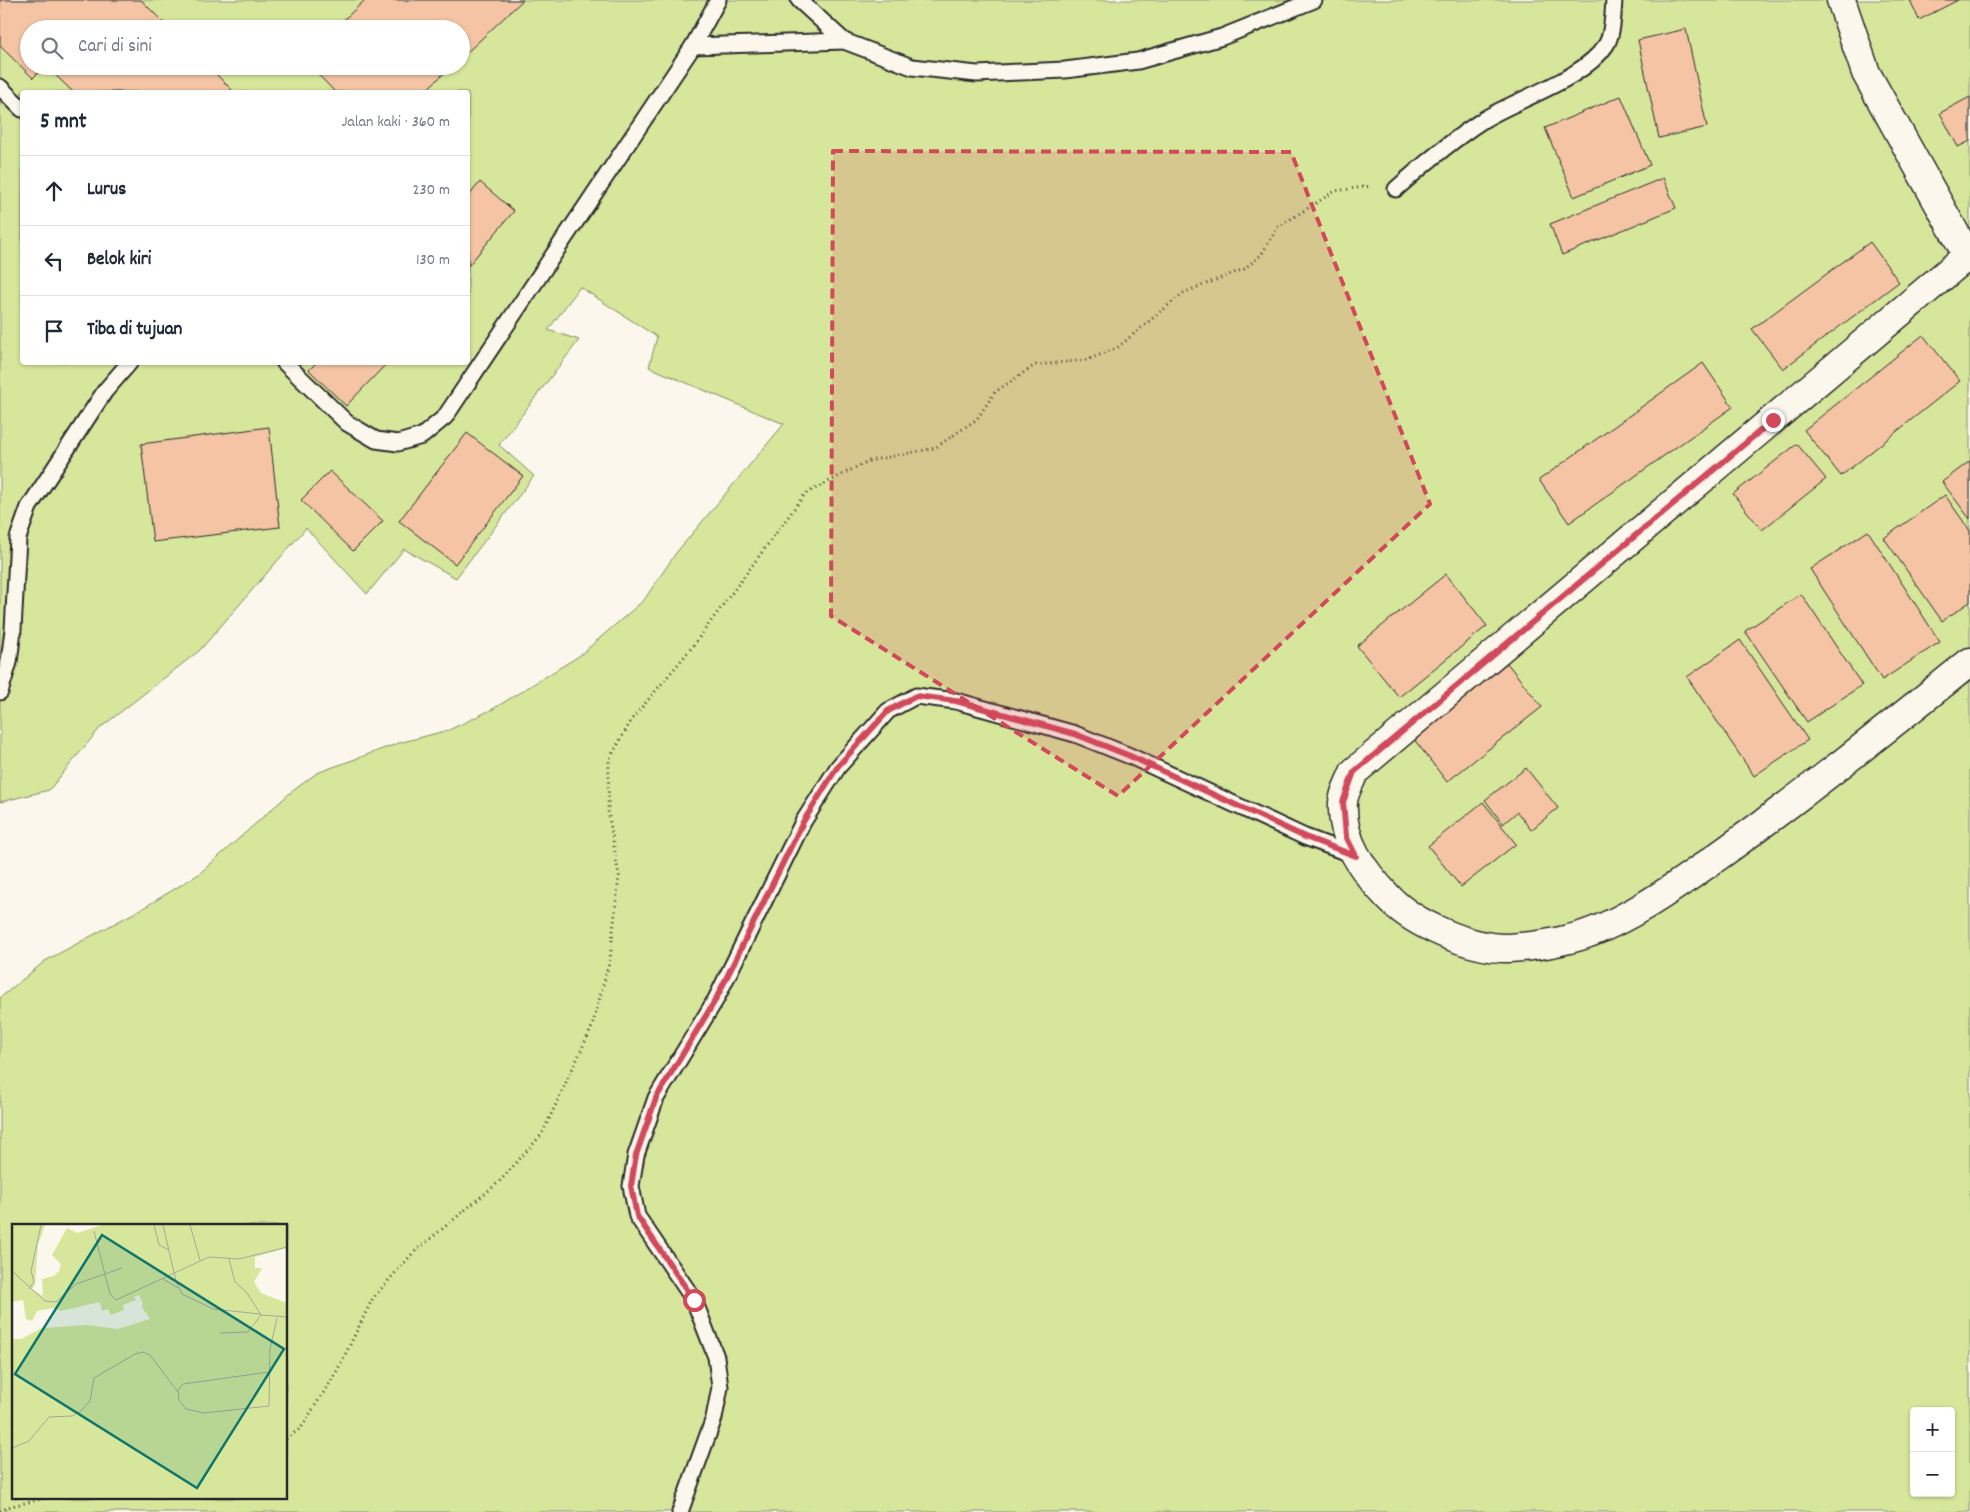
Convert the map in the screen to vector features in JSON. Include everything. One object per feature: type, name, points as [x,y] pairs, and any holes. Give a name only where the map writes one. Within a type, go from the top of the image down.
[{"type":"street","points":[[1841,0],[1866,73],[1969,258],[1354,772],[1343,802],[1346,836],[1356,856],[1378,886],[1401,911],[1456,939],[1506,948],[1570,939],[1609,923],[1672,889],[1793,803],[1970,662]]},
{"type":"lane","points":[[287,365],[347,423],[376,440],[398,443],[422,436],[445,417],[693,46],[718,0]]},
{"type":"lane","points":[[799,0],[844,41],[912,67],[977,74],[1065,70],[1138,61],[1222,37],[1314,0]]},
{"type":"lane","points":[[1396,189],[1456,138],[1485,119],[1560,81],[1596,57],[1608,43],[1614,0]]},
{"type":"lane","points":[[693,46],[844,41]]},
{"type":"lane","points":[[0,88],[20,107]]},
{"type":"lane","points":[[0,692],[9,662],[13,630],[18,538],[29,507],[105,391],[127,365]]},
{"type":"lane","points":[[680,1512],[714,1418],[720,1387],[716,1358],[694,1300],[637,1216],[631,1186],[636,1155],[656,1098],[716,999],[803,822],[838,766],[888,711],[916,696],[956,701],[1075,734],[1130,756],[1305,837],[1356,856]]},
{"type":"path","points":[[288,1438],[301,1428],[336,1373],[372,1298],[412,1254],[499,1182],[542,1134],[592,1027],[610,959],[619,876],[608,811],[609,760],[632,719],[690,651],[805,494],[868,461],[935,448],[977,419],[995,392],[1035,365],[1086,360],[1116,348],[1183,293],[1244,269],[1261,255],[1278,227],[1335,192],[1384,184],[1396,189]]},
{"type":"path","points":[[0,1511],[11,1506],[37,1500]]},
{"type":"highlighted area","points":[[833,151],[1291,152],[1430,504],[1118,796],[831,616]]},
{"type":"green space","points":[[0,0],[1970,0],[1970,1512],[0,1512],[0,998],[45,961],[145,907],[199,874],[290,793],[317,773],[399,743],[449,730],[493,709],[579,656],[644,600],[676,553],[784,424],[649,367],[657,337],[580,287],[548,330],[579,340],[499,445],[534,476],[456,578],[404,549],[367,594],[306,528],[200,650],[100,728],[49,790],[0,802]]},
{"type":"building","points":[[0,0],[141,0],[161,20],[20,20],[20,65],[0,46]]},
{"type":"building","points":[[365,0],[523,0],[470,50],[470,20],[344,20]]},
{"type":"building","points":[[1910,0],[1958,0],[1919,20]]},
{"type":"building","points":[[1686,29],[1707,127],[1659,138],[1638,40]]},
{"type":"building","points":[[55,75],[217,75],[232,90],[71,90]]},
{"type":"building","points":[[319,75],[442,75],[426,90],[333,90]]},
{"type":"building","points":[[1621,96],[1650,165],[1574,197],[1545,128]]},
{"type":"building","points":[[1970,97],[1970,141],[1958,147],[1940,113]]},
{"type":"building","points":[[1663,178],[1676,208],[1562,255],[1550,224]]},
{"type":"building","points":[[480,182],[514,211],[470,264],[470,194]]},
{"type":"building","points":[[1870,242],[1899,282],[1783,369],[1752,329]]},
{"type":"building","points":[[1923,335],[1960,381],[1841,476],[1804,430]]},
{"type":"building","points":[[1703,363],[1733,407],[1569,523],[1539,480]]},
{"type":"building","points":[[314,365],[385,365],[346,406],[309,370]]},
{"type":"building","points":[[269,427],[280,527],[153,542],[141,444]]},
{"type":"building","points":[[467,433],[523,476],[455,564],[399,521]]},
{"type":"building","points":[[1797,444],[1826,479],[1762,530],[1733,494]]},
{"type":"building","points":[[1970,461],[1970,519],[1942,482]]},
{"type":"building","points":[[330,471],[383,521],[353,551],[301,500]]},
{"type":"building","points":[[1945,495],[1970,531],[1970,602],[1942,621],[1884,538]]},
{"type":"building","points":[[1868,531],[1940,642],[1882,680],[1810,569]]},
{"type":"building","points":[[1446,574],[1487,626],[1399,697],[1357,646]]},
{"type":"building","points":[[1801,594],[1862,685],[1807,722],[1745,631]]},
{"type":"building","points":[[1740,640],[1808,740],[1754,776],[1687,677]]},
{"type":"building","points":[[1507,663],[1542,707],[1447,782],[1413,738]]},
{"type":"building","points":[[1526,768],[1558,808],[1531,830],[1517,812],[1503,824],[1485,800]]},
{"type":"building","points":[[1483,802],[1516,844],[1461,887],[1428,846]]},
{"type":"route","points":[[694,1300],[637,1216],[631,1186],[636,1155],[656,1098],[716,999],[803,822],[838,766],[868,730],[888,711],[916,696],[956,701],[1075,734],[1130,756],[1305,837],[1356,856],[1346,836],[1343,802],[1354,772],[1773,420]]}]
